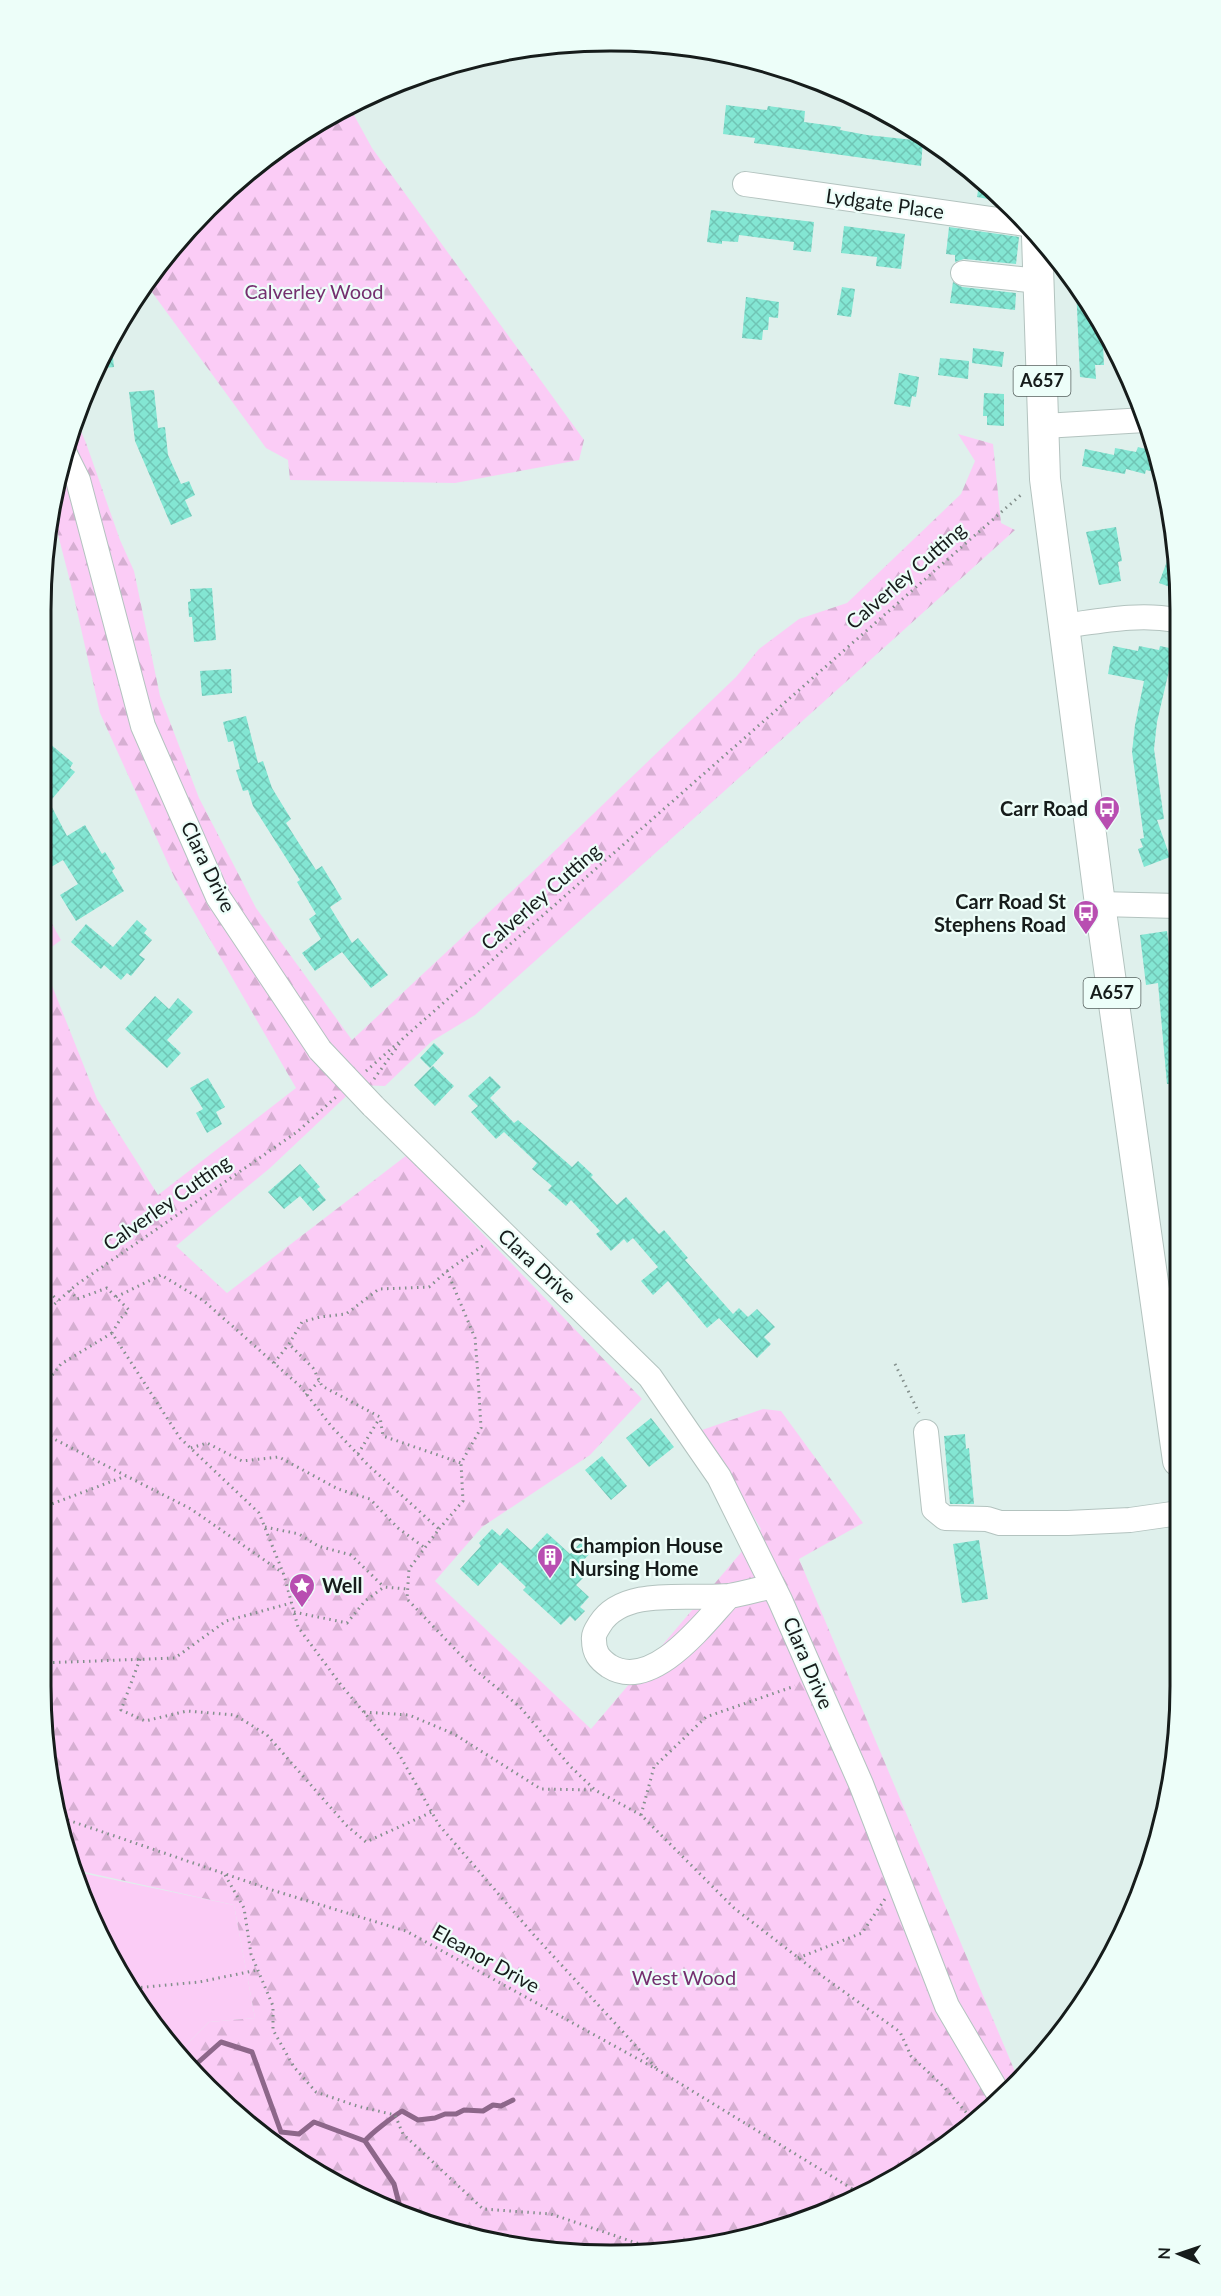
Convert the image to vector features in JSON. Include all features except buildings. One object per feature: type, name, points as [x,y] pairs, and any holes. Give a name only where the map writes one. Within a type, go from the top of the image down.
[{"type":"main road","name":"A657","points":[[1038,250],[1045,479],[1100,904],[1170,1398]]},
{"type":"street","name":"Lydgate Place","points":[[745,184],[1013,222]]},
{"type":"street","points":[[963,273],[1039,281]]},
{"type":"street","points":[[1044,426],[1136,421]]},
{"type":"street","name":"Clara Drive","points":[[70,465],[78,480],[143,726],[218,897],[320,1050],[359,1093],[502,1233],[562,1288],[650,1377],[719,1477],[773,1586],[861,1784],[947,2006],[997,2090]]},
{"type":"street","points":[[1064,626],[1132,616],[1170,619]]},
{"type":"street","points":[[1100,904],[1170,906]]},
{"type":"street","points":[[922,1422],[934,1509],[945,1518],[987,1519],[1000,1523],[1068,1523],[1130,1520],[1170,1514]]},
{"type":"street","points":[[729,1596],[682,1646],[656,1666],[631,1672],[619,1672],[601,1660],[594,1649],[593,1636],[607,1614],[626,1602],[662,1598],[729,1596],[773,1586]]},
{"type":"path","name":"Calverley Cutting","points":[[51,1307],[70,1290],[297,1132],[359,1093],[405,1037],[1028,488],[1045,479]]},
{"type":"path","points":[[359,1093],[405,1037]]},
{"type":"path","points":[[274,1363],[302,1322],[346,1314],[379,1289],[429,1287],[447,1271],[502,1233]]},
{"type":"path","points":[[447,1271],[475,1338],[481,1428],[461,1463],[463,1500],[409,1569],[407,1599],[474,1669],[519,1707],[570,1766],[595,1790],[641,1815],[734,1908],[900,2032],[911,2056],[943,2086],[968,2115]]},
{"type":"path","points":[[116,1297],[161,1275],[204,1301],[274,1363],[306,1395],[358,1454],[439,1529]]},
{"type":"path","points":[[51,1376],[61,1364],[112,1333],[129,1310],[107,1288],[77,1299],[70,1290]]},
{"type":"path","points":[[51,1293],[58,1300]]},
{"type":"path","points":[[112,1333],[180,1438],[259,1513],[284,1575],[298,1628],[399,1754],[439,1825],[533,1934],[658,2070]]},
{"type":"path","points":[[289,1344],[313,1368],[322,1386],[380,1417]]},
{"type":"path","points":[[895,1364],[922,1422]]},
{"type":"path","points":[[306,1395],[319,1381]]},
{"type":"path","points":[[380,1417],[383,1436],[461,1463]]},
{"type":"path","points":[[358,1454],[380,1417]]},
{"type":"path","points":[[51,1437],[191,1509],[284,1575]]},
{"type":"path","points":[[191,1448],[207,1443],[242,1461],[279,1457],[338,1489],[370,1499],[398,1528],[424,1548]]},
{"type":"path","points":[[51,1504],[126,1476]]},
{"type":"path","points":[[265,1527],[299,1534],[318,1546],[351,1555],[384,1587],[408,1589]]},
{"type":"path","points":[[294,1612],[347,1623],[365,1601],[384,1587]]},
{"type":"path","points":[[51,1663],[176,1658],[226,1621],[291,1603]]},
{"type":"path","points":[[140,1659],[121,1710],[145,1721],[187,1711],[235,1715],[267,1735],[346,1825],[366,1842],[432,1812]]},
{"type":"path","points":[[641,1815],[654,1767],[706,1717],[780,1693],[814,1677]]},
{"type":"path","points":[[364,1712],[409,1715],[445,1730],[541,1789],[595,1790]]},
{"type":"path","name":"Eleanor Drive","points":[[68,1820],[224,1874],[406,1931],[658,2070],[853,2189]]},
{"type":"path","points":[[224,1874],[244,1908],[251,1954],[273,2006],[273,2030],[294,2067],[316,2092],[357,2106],[395,2115],[403,2134],[483,2209],[551,2214],[640,2244]]},
{"type":"path","points":[[798,1958],[862,1933],[898,1880]]},
{"type":"path","points":[[140,1988],[199,1982],[258,1970]]},
{"type":"green space","name":"Calverley Wood","points":[[353,114],[372,148],[584,440],[579,460],[455,483],[290,480],[288,460],[266,448],[151,291],[190,242],[242,190],[300,145]]},
{"type":"green space","name":"West Wood","points":[[81,431],[120,540],[134,571],[160,696],[199,798],[256,908],[352,1040],[542,863],[736,677],[759,649],[799,619],[847,603],[961,494],[975,461],[958,434],[993,444],[1001,523],[1015,530],[475,1015],[432,1041],[385,1086],[358,1085],[270,1168],[176,1246],[227,1293],[407,1155],[642,1399],[590,1455],[482,1527],[435,1581],[591,1729],[761,1529],[702,1430],[763,1409],[781,1411],[863,1523],[799,1559],[1015,2071],[951,2129],[921,2151],[858,2187],[825,2202],[755,2226],[684,2240],[647,2244],[574,2244],[501,2234],[466,2226],[396,2202],[331,2170],[300,2151],[242,2106],[215,2081],[184,2047],[209,2022],[255,2018],[234,1905],[84,1872],[62,1795],[52,1722],[51,983],[97,1099],[158,1195],[296,1088],[175,879],[100,713],[57,531],[70,466]]},
{"type":"green space","points":[[51,922],[61,940],[51,948]]},
{"type":"green space","points":[[84,1874],[234,1905],[255,2018],[209,2022],[184,2047],[145,1996],[126,1965],[109,1933]]},
{"type":"waterway","points":[[198,2063],[221,2042],[252,2052],[281,2132],[299,2134],[314,2122],[365,2141],[394,2184],[399,2203]]},
{"type":"waterway","points":[[365,2141],[402,2111],[418,2120],[456,2114],[464,2110],[483,2111],[493,2105],[501,2106],[513,2100]]},
{"type":"place","name":"Carr Road","points":[[1107,832]]},
{"type":"place","name":"Carr Road St Stephens Road","points":[[1086,936]]},
{"type":"place","name":"Champion House Nursing Home","points":[[550,1580]]},
{"type":"place","name":"Well","points":[[302,1609]]}]
